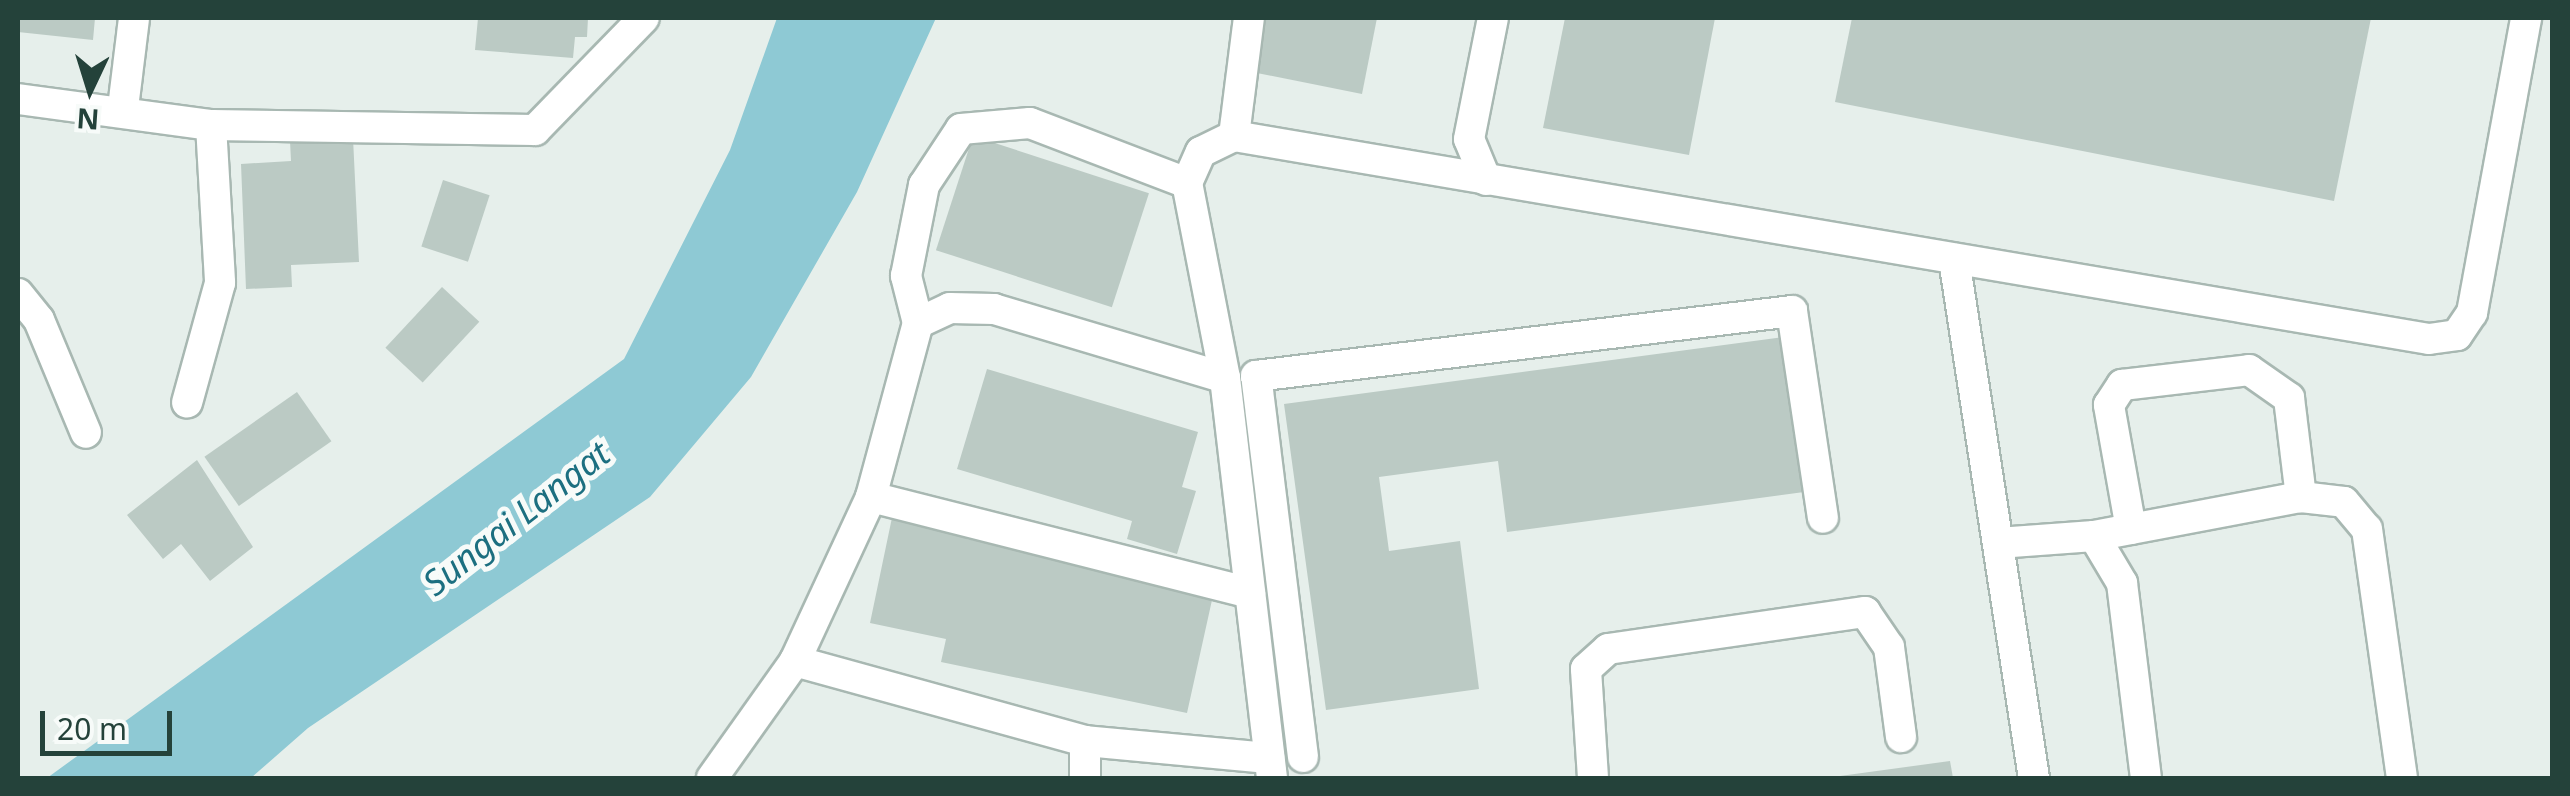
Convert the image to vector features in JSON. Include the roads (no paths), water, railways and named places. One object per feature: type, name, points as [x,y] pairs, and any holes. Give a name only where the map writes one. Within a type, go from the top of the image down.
[{"type":"street","points":[[123,108],[134,18]]},
{"type":"street","points":[[18,99],[123,108],[211,125],[535,130],[644,18]]},
{"type":"street","points":[[1234,136],[1248,18]]},
{"type":"street","points":[[1486,180],[1469,139],[1492,18]]},
{"type":"street","points":[[795,661],[1085,741],[1270,768],[1225,378],[1187,183],[1201,152],[1234,136],[2428,338],[2457,336],[2472,313],[2526,18]]},
{"type":"street","points":[[712,778],[795,661],[871,496],[918,323],[906,276],[924,185],[960,129],[1030,124],[1187,183]]},
{"type":"street","points":[[187,402],[220,283],[211,125]]},
{"type":"street","points":[[1434,172],[1469,139]]},
{"type":"street","points":[[1954,259],[2034,778]]},
{"type":"street","points":[[18,294],[39,320],[86,433]]},
{"type":"street","points":[[918,323],[950,308],[994,310],[1225,378]]},
{"type":"street","points":[[1303,757],[1256,376],[1792,311],[1822,518]]},
{"type":"street","points":[[2131,529],[2109,405],[2122,385],[2249,370],[2290,398],[2301,497]]},
{"type":"street","points":[[871,496],[1250,593]]},
{"type":"street","points":[[1998,543],[2094,536],[2301,497],[2344,502],[2367,529],[2402,778]]},
{"type":"street","points":[[2094,536],[2122,583],[2146,778]]},
{"type":"street","points":[[1594,778],[1586,669],[1608,649],[1865,612],[1889,647],[1901,737]]},
{"type":"street","points":[[1085,741],[1085,778]]},
{"type":"water","name":"Sungai Langat","points":[[777,18],[936,18],[857,192],[751,377],[650,497],[308,728],[251,778],[47,778],[624,359],[730,150]]}]
